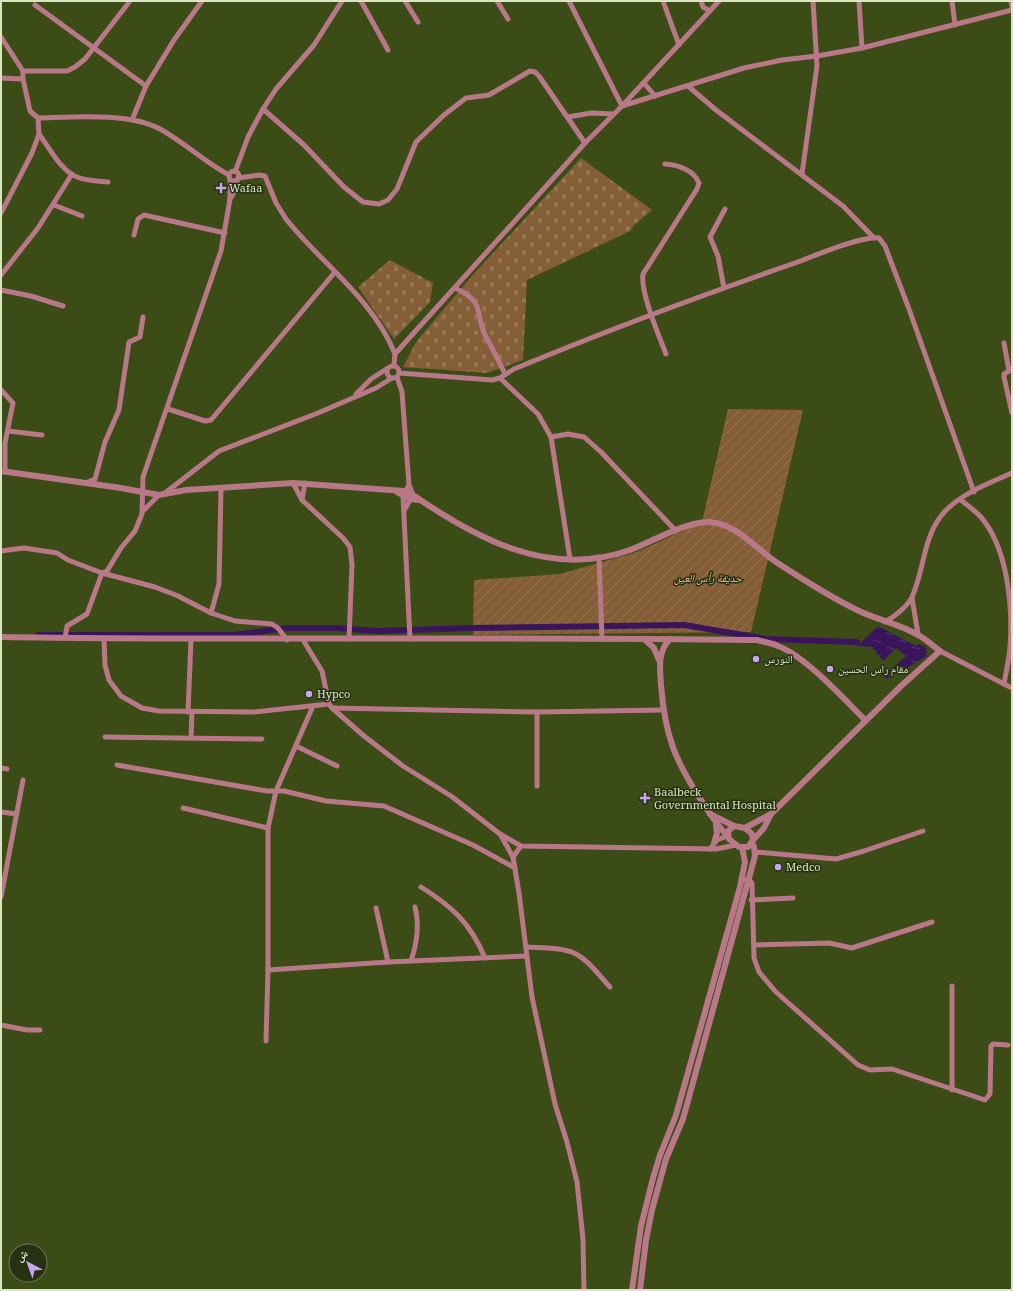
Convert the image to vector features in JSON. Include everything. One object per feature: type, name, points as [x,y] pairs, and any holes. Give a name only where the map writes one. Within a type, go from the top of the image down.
[{"type":"street","points":[[23,71],[71,70],[80,64],[94,48],[130,1]]},
{"type":"street","points":[[132,120],[146,86],[174,40],[202,1]]},
{"type":"street","points":[[230,199],[237,188],[237,176],[248,136],[262,109],[276,89],[314,45],[342,1]]},
{"type":"street","points":[[361,1],[388,50]]},
{"type":"street","points":[[405,1],[418,22]]},
{"type":"street","points":[[497,1],[508,19]]},
{"type":"street","points":[[569,1],[622,106]]},
{"type":"street","points":[[663,1],[679,45]]},
{"type":"street","points":[[701,1],[703,7],[710,11]]},
{"type":"street","points":[[395,354],[585,143],[644,83],[719,1]]},
{"type":"street","points":[[802,174],[818,56],[813,1]]},
{"type":"street","points":[[859,1],[862,48]]},
{"type":"street","points":[[952,1],[955,25]]},
{"type":"street","points":[[622,106],[744,68],[782,60],[818,56],[862,48],[955,25],[1012,8],[1011,1]]},
{"type":"street","points":[[35,5],[146,86]]},
{"type":"street","points":[[1,37],[23,71],[23,79],[30,111],[38,118],[97,117],[132,120],[148,124],[162,130],[233,181],[237,176]]},
{"type":"street","points":[[262,109],[304,146],[344,187],[363,202],[374,205],[384,203],[394,193],[416,142],[455,106],[468,97],[489,95],[528,72],[533,71],[539,76],[585,143]]},
{"type":"street","points":[[1,78],[23,79]]},
{"type":"street","points":[[644,83],[655,96]]},
{"type":"street","points":[[688,86],[716,110],[843,206],[874,238]]},
{"type":"street","points":[[568,117],[591,113],[614,114]]},
{"type":"street","points":[[1,213],[27,164],[39,134],[38,118]]},
{"type":"street","points":[[39,134],[60,162],[72,174],[84,179],[108,182]]},
{"type":"street","points":[[665,164],[673,164],[686,169],[696,177],[699,183],[697,189],[643,274],[643,283],[651,313],[666,354]]},
{"type":"street","points":[[1,275],[31,239],[54,205],[72,174]]},
{"type":"street","points":[[229,177],[261,174],[265,176],[276,203],[286,219],[365,304],[382,327],[395,354],[394,366]]},
{"type":"street","points":[[144,510],[142,492],[144,472],[168,409],[217,264],[225,233],[230,199],[229,177]]},
{"type":"street","points":[[54,205],[82,216]]},
{"type":"street","points":[[724,288],[718,256],[710,237],[725,209]]},
{"type":"street","points":[[134,235],[139,218],[144,215],[225,233]]},
{"type":"street","points":[[388,368],[388,375],[396,376],[484,380],[500,378],[518,367],[651,313],[832,250],[874,238],[879,238],[885,246],[907,302],[974,492]]},
{"type":"street","points":[[168,409],[205,420],[211,420],[335,272]]},
{"type":"street","points":[[455,288],[468,295],[478,307],[483,329],[505,374]]},
{"type":"street","points":[[1,290],[31,296],[63,306]]},
{"type":"street","points":[[85,483],[95,479],[105,442],[119,410],[129,342],[140,337],[143,317]]},
{"type":"street","points":[[1004,343],[1009,370],[1004,374],[1004,377],[1012,413]]},
{"type":"street","points":[[354,396],[371,379],[388,368],[394,366]]},
{"type":"street","points":[[394,366],[398,368],[396,376],[402,392],[409,485],[415,498]]},
{"type":"street","points":[[66,637],[68,626],[87,614],[102,573],[107,571],[121,548],[135,531],[144,510],[161,495],[219,451],[297,422],[354,396],[376,388],[396,376]]},
{"type":"street","points":[[500,378],[538,414],[551,437],[570,560]]},
{"type":"street","points":[[1,390],[13,402],[5,444],[3,471],[161,495],[186,490],[293,483],[397,492],[415,498],[458,524],[507,548],[529,555],[570,560],[599,557],[628,550],[698,523],[708,522],[731,528],[774,561],[853,608],[918,634],[940,651],[1012,688]]},
{"type":"street","points":[[8,431],[42,435]]},
{"type":"street","points":[[551,437],[568,434],[584,437],[601,452],[676,531]]},
{"type":"street","points":[[886,622],[894,617],[912,598],[935,526],[947,509],[974,492],[1012,473]]},
{"type":"street","points":[[293,483],[302,500],[347,542],[350,547],[352,565],[349,640]]},
{"type":"street","points":[[302,500],[306,483]]},
{"type":"street","points":[[409,485],[404,494],[405,555],[410,638]]},
{"type":"street","points":[[211,613],[219,584],[221,488]]},
{"type":"street","points":[[405,509],[415,498]]},
{"type":"street","points":[[961,500],[980,516],[992,534],[1007,577],[1012,607],[1011,639],[1004,684]]},
{"type":"street","points":[[1,551],[24,548],[57,552],[68,560],[102,573],[155,587],[178,596],[211,613],[235,621],[272,624],[278,628],[287,640]]},
{"type":"street","points":[[599,557],[602,636]]},
{"type":"street","points":[[912,598],[918,634]]},
{"type":"street","points":[[1,637],[191,640],[349,640],[602,636],[644,639],[757,640],[778,645],[791,652],[807,665],[865,720]]},
{"type":"street","points":[[104,639],[106,673],[121,696],[142,708],[159,711],[269,712],[313,706],[537,712],[663,710]]},
{"type":"street","points":[[632,1290],[641,1226],[653,1178],[660,1155],[676,1115],[720,960],[745,862],[739,846],[716,823],[679,765],[668,738],[663,710],[659,660],[654,648],[644,639]]},
{"type":"street","points":[[659,660],[663,648],[670,639]]},
{"type":"street","points":[[191,640],[191,738]]},
{"type":"street","points":[[303,640],[322,671],[330,706],[364,736],[403,766],[451,796],[500,834],[521,846],[710,849],[739,846],[748,847],[764,828],[771,814]]},
{"type":"street","points":[[745,828],[771,814],[865,720],[940,651]]},
{"type":"street","points":[[266,1041],[268,970],[268,828],[276,791],[313,706]]},
{"type":"street","points":[[537,712],[537,786]]},
{"type":"street","points":[[105,737],[262,740]]},
{"type":"street","points":[[296,746],[337,766]]},
{"type":"street","points":[[117,765],[288,792],[326,801],[384,806],[473,845],[515,868]]},
{"type":"street","points":[[1,768],[7,769]]},
{"type":"street","points":[[1,897],[23,780]]},
{"type":"street","points":[[183,808],[268,828]]},
{"type":"street","points":[[1,812],[17,814]]},
{"type":"street","points":[[640,1290],[646,1240],[655,1197],[666,1159],[683,1119],[727,962],[755,852],[750,831],[745,828],[734,826],[710,814]]},
{"type":"street","points":[[710,849],[717,833],[716,823]]},
{"type":"street","points":[[714,842],[727,835],[729,828],[734,826]]},
{"type":"street","points":[[755,852],[836,859],[923,831]]},
{"type":"street","points":[[500,834],[513,857],[532,997],[541,1044],[555,1104],[577,1182],[583,1239],[584,1290]]},
{"type":"street","points":[[513,857],[521,846]]},
{"type":"street","points":[[741,879],[749,880]]},
{"type":"street","points":[[749,880],[752,883],[751,900],[756,965],[765,980],[858,1065],[870,1070],[892,1070],[982,1100],[987,1099],[990,1094],[991,1046],[993,1044],[1008,1045]]},
{"type":"street","points":[[421,887],[445,902],[458,914],[478,941],[485,958]]},
{"type":"street","points":[[751,900],[793,898]]},
{"type":"street","points":[[411,961],[416,945],[418,928],[415,907]]},
{"type":"street","points":[[376,908],[388,962]]},
{"type":"street","points":[[754,945],[829,943],[852,948],[932,922]]},
{"type":"street","points":[[526,947],[547,948],[576,954],[588,963],[610,987]]},
{"type":"street","points":[[268,970],[388,962],[527,956]]},
{"type":"street","points":[[720,960],[727,962]]},
{"type":"street","points":[[952,986],[952,1090]]},
{"type":"street","points":[[1,1025],[19,1030],[40,1030]]},
{"type":"green space","points":[[581,158],[652,210],[634,225],[630,231],[527,280],[523,360],[487,373],[403,367],[416,342],[470,278]]},
{"type":"green space","points":[[390,260],[433,283],[430,302],[394,339],[358,287]]},
{"type":"green space","name":"حديقة رأس العين","points":[[728,409],[803,410],[751,632],[473,635],[474,580],[560,574],[637,552],[702,522]]},
{"type":"water","points":[[878,626],[916,646],[919,644],[926,647],[927,656],[905,669],[902,667],[888,679],[883,676],[906,656],[896,648],[883,661],[872,647],[857,646]]},
{"type":"waterway","points":[[38,635],[233,635],[288,628],[336,628],[377,631],[684,625],[766,639],[857,642]]},
{"type":"place","name":"Wafaa","points":[[221,188]]},
{"type":"place","name":"النورس","points":[[756,659]]},
{"type":"place","name":"مقام راس الحسين","points":[[830,669]]},
{"type":"place","name":"Hypco","points":[[309,694]]},
{"type":"place","name":"Baalbeck Governmental Hospital","points":[[645,798]]},
{"type":"place","name":"Medco","points":[[778,867]]}]
